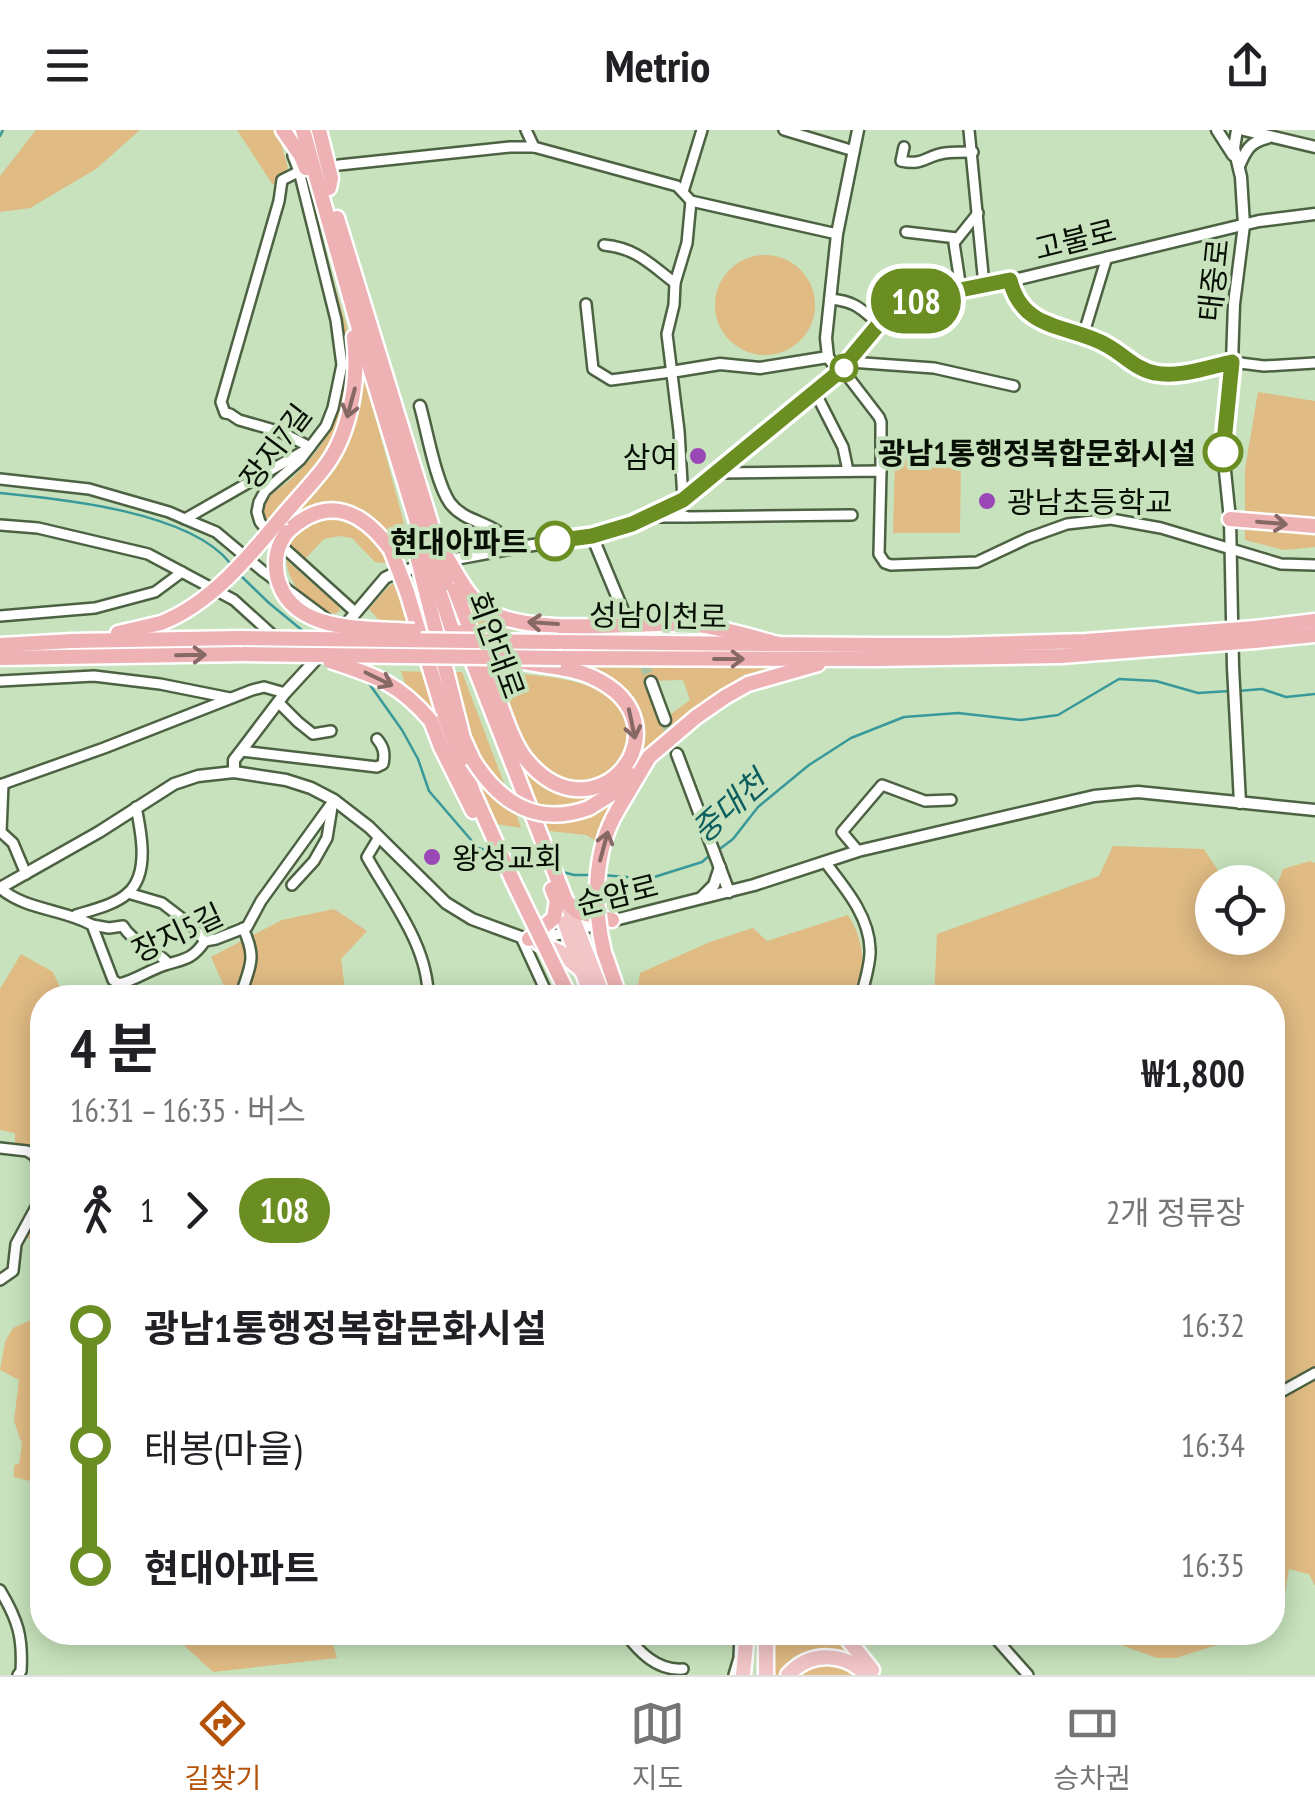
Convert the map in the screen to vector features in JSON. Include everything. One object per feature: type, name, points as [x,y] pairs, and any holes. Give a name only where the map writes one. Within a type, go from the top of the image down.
[{"type":"highway","points":[[284,130],[301,156],[315,193],[326,194]]},
{"type":"highway","points":[[303,130],[326,194],[424,541],[444,583],[463,738],[494,789],[506,800],[538,813],[573,814],[589,808],[616,791],[696,716],[736,690],[773,675],[842,658]]},
{"type":"highway","points":[[316,130],[331,178],[326,194],[354,339],[357,381],[338,445],[284,525],[276,560],[281,588],[292,605],[323,624],[514,641]]},
{"type":"highway","points":[[342,272],[424,541],[509,726],[524,757],[554,784],[586,790],[616,778],[632,755],[637,732],[622,698],[592,677],[561,664]]},
{"type":"highway","points":[[80,641],[161,623],[182,613],[206,597],[262,540],[284,525],[326,510],[345,512],[362,519],[391,550],[469,794]]},
{"type":"highway","points":[[1230,519],[1315,526]]},
{"type":"highway","points":[[444,583],[507,620],[545,625],[690,624],[778,644]]},
{"type":"highway","name":"회안대로","points":[[444,583],[471,684],[561,901]]},
{"type":"highway","name":"성남이천로","points":[[0,645],[240,638],[778,644],[876,652],[1060,656],[1255,635],[1315,622]]},
{"type":"highway","name":"성남이천로","points":[[1255,635],[1315,635]]},
{"type":"highway","name":"성남이천로","points":[[0,658],[244,654],[312,662],[487,655],[561,664],[842,658],[876,652]]},
{"type":"highway","points":[[312,662],[384,680],[412,698],[431,722],[440,747],[469,794],[564,985]]},
{"type":"highway","points":[[615,985],[604,952],[596,904],[599,866],[617,811],[649,757]]},
{"type":"highway","points":[[525,938],[554,918],[561,901],[577,912],[608,922]]},
{"type":"main road","points":[[561,901],[589,985]]},
{"type":"main road","points":[[585,965],[594,938],[608,922]]},
{"type":"main road","points":[[525,938],[585,965],[597,985]]},
{"type":"main road","points":[[743,1645],[743,1675]]},
{"type":"main road","points":[[760,1645],[762,1675]]},
{"type":"main road","points":[[762,1675],[765,1645]]},
{"type":"main road","points":[[852,1645],[875,1675]]},
{"type":"main road","points":[[788,1675],[803,1663],[822,1657],[838,1657],[866,1675]]},
{"type":"street","points":[[526,130],[534,147]]},
{"type":"street","points":[[682,192],[702,130]]},
{"type":"street","points":[[784,130],[854,151]]},
{"type":"street","points":[[858,130],[838,234],[826,338],[828,357],[849,378],[881,422],[879,554],[885,563],[977,562],[1067,524],[1099,519],[1144,524],[1281,564],[1315,565]]},
{"type":"street","points":[[969,130],[984,285]]},
{"type":"street","points":[[1217,130],[1239,166]]},
{"type":"street","points":[[1240,130],[1315,148]]},
{"type":"street","name":"태중로","points":[[1240,130],[1234,148],[1244,192],[1244,225],[1223,452],[1230,519],[1240,803]]},
{"type":"street","points":[[1239,166],[1248,146],[1272,137]]},
{"type":"street","points":[[339,166],[510,146],[534,147],[676,186],[691,201],[838,234]]},
{"type":"street","points":[[904,147],[901,161],[912,164],[945,153],[972,152]]},
{"type":"street","name":"장지7길","points":[[293,156],[301,171],[336,320],[342,366],[334,408],[326,426],[300,460],[265,491],[258,512],[260,522],[272,537],[355,612]]},
{"type":"street","points":[[301,171],[282,180],[222,402],[225,413],[310,447]]},
{"type":"street","points":[[688,517],[682,515],[679,502],[678,430],[668,334],[675,283],[687,244],[691,201]]},
{"type":"street","points":[[960,289],[953,249],[978,213]]},
{"type":"street","name":"고불로","points":[[355,612],[385,578],[408,569],[592,536],[649,517],[679,502],[839,372],[879,324],[907,304],[1244,225],[1315,214]]},
{"type":"street","points":[[906,232],[957,238]]},
{"type":"street","points":[[604,245],[637,254],[675,283]]},
{"type":"street","points":[[1083,336],[1108,257]]},
{"type":"street","points":[[1010,280],[1017,301],[1048,325],[1110,347],[1136,366],[1157,374],[1232,362],[1264,366],[1315,363]]},
{"type":"street","points":[[830,298],[856,304],[879,324]]},
{"type":"street","points":[[586,304],[593,370],[610,380],[720,364],[760,368],[828,357]]},
{"type":"street","points":[[850,362],[934,368],[1014,386]]},
{"type":"street","points":[[815,392],[843,447],[848,471]]},
{"type":"street","points":[[420,406],[445,494],[470,519],[497,530],[510,548]]},
{"type":"street","points":[[185,519],[310,447]]},
{"type":"street","points":[[717,473],[881,471]]},
{"type":"street","points":[[0,479],[89,489],[169,512],[216,532],[339,632]]},
{"type":"street","points":[[649,517],[852,514]]},
{"type":"street","points":[[0,525],[38,528],[148,554],[234,600],[312,662]]},
{"type":"street","points":[[592,536],[624,614]]},
{"type":"street","points":[[0,616],[94,608],[155,592],[182,572]]},
{"type":"street","points":[[234,772],[234,760],[355,612]]},
{"type":"street","points":[[0,681],[94,676],[232,698]]},
{"type":"street","points":[[651,682],[665,720]]},
{"type":"street","points":[[26,874],[13,842],[1,832],[1,784],[264,687],[282,698],[298,722],[313,734],[331,731]]},
{"type":"street","points":[[241,751],[378,766],[383,764],[384,756],[377,739]]},
{"type":"street","points":[[677,754],[729,892]]},
{"type":"street","name":"순암로","points":[[0,888],[186,779],[234,772],[286,780],[334,800],[446,903],[472,919],[525,938],[573,931],[698,900],[858,851],[1094,796],[1138,792],[1315,810]]},
{"type":"street","points":[[858,851],[842,832],[882,784],[924,801],[951,800]]},
{"type":"street","points":[[292,885],[328,838],[334,800]]},
{"type":"street","points":[[244,985],[253,950],[243,928],[334,800]]},
{"type":"street","points":[[75,916],[105,905],[133,887],[142,842],[136,807]]},
{"type":"street","points":[[379,838],[367,857],[416,943],[428,985]]},
{"type":"street","points":[[826,862],[851,896],[868,935],[870,950],[863,985]]},
{"type":"street","points":[[720,866],[733,880],[754,885]]},
{"type":"street","points":[[698,900],[714,885],[720,866]]},
{"type":"street","name":"장지5길","points":[[0,888],[10,898],[75,916],[92,925],[113,980],[119,984],[180,962],[197,953],[205,940],[216,940],[243,928]]},
{"type":"street","points":[[128,893],[162,904],[205,940]]},
{"type":"street","points":[[92,925],[124,926],[127,933],[159,953],[168,964]]},
{"type":"street","points":[[525,938],[544,985]]},
{"type":"street","points":[[0,1148],[30,1154]]},
{"type":"street","points":[[1,1279],[13,1271],[16,1244],[30,1218]]},
{"type":"street","points":[[1285,1389],[1315,1373]]},
{"type":"street","points":[[0,1590],[12,1610],[23,1644],[18,1675]]},
{"type":"street","points":[[634,1645],[640,1653],[671,1670],[683,1670]]},
{"type":"street","points":[[734,1675],[740,1645]]},
{"type":"street","points":[[1002,1645],[1028,1675]]},
{"type":"shaded area","points":[[36,130],[140,130],[96,169],[30,208],[0,212],[0,176]]},
{"type":"shaded area","points":[[237,130],[277,130],[288,168],[273,185]]},
{"type":"shaded area","points":[[304,180],[350,338],[348,403],[327,456],[266,526],[263,512],[267,500],[304,466],[328,433],[339,406],[344,377],[344,357]]},
{"type":"shaded area","points":[[765,255],[784,259],[800,270],[811,286],[815,305],[811,324],[800,340],[784,351],[765,355],[746,351],[730,340],[719,324],[715,305],[719,286],[730,270],[746,259]]},
{"type":"shaded area","points":[[360,360],[413,557],[402,560],[396,546],[331,507],[276,537],[272,533],[331,463]]},
{"type":"shaded area","points":[[1258,392],[1315,401],[1315,547],[1284,550],[1245,540],[1245,469]]},
{"type":"shaded area","points":[[895,459],[961,461],[960,533],[893,533]]},
{"type":"shaded area","points":[[336,514],[368,526],[392,564],[375,562],[352,538],[324,539],[304,560],[285,543],[303,523]]},
{"type":"shaded area","points":[[286,560],[340,611],[334,614],[308,600],[292,579]]},
{"type":"shaded area","points":[[399,579],[414,628],[384,626],[369,609]]},
{"type":"shaded area","points":[[464,593],[481,610],[561,630],[674,633],[475,630]]},
{"type":"shaded area","points":[[573,664],[769,668],[769,673],[681,720],[597,798],[571,809],[536,807],[520,770],[516,747],[577,794],[627,770],[633,710]],"holes":[[[683,680],[690,700],[659,723],[643,681]]]},
{"type":"shaded area","points":[[401,671],[427,672],[466,784],[409,696]]},
{"type":"shaded area","points":[[433,672],[444,672],[476,769],[499,800],[515,810],[521,828],[491,823]]},
{"type":"shaded area","points":[[450,672],[462,672],[508,794],[473,752]]},
{"type":"shaded area","points":[[491,672],[577,682],[615,701],[626,716],[629,737],[614,774],[572,787],[541,768],[519,739]]},
{"type":"shaded area","points":[[621,793],[598,842],[586,835],[549,831],[544,819]]},
{"type":"shaded area","points":[[1113,846],[1204,849],[1214,865],[1195,865],[1195,955],[1285,955],[1285,868],[1315,863],[1315,1586],[1309,1574],[1289,1569],[1285,1593],[1285,985],[935,985],[937,934],[1099,876]]},
{"type":"shaded area","points":[[334,909],[367,931],[341,959],[344,985],[224,985],[211,957],[282,920]]},
{"type":"shaded area","points":[[848,915],[861,945],[862,985],[638,985],[640,973],[710,942],[753,928],[767,941]]},
{"type":"shaded area","points":[[21,954],[53,972],[59,985],[30,985],[30,1148],[15,1145],[15,1133],[0,1130],[0,989]]},
{"type":"shaded area","points":[[30,1218],[30,1239],[21,1234]]},
{"type":"shaded area","points":[[29,1321],[30,1481],[14,1477],[22,1444],[14,1421],[19,1380],[0,1370],[5,1342],[13,1328]]},
{"type":"shaded area","points":[[184,1645],[333,1645],[337,1658],[213,1672]]},
{"type":"shaded area","points":[[773,1645],[848,1645],[872,1675],[842,1654],[783,1675],[772,1675]]},
{"type":"shaded area","points":[[1121,1645],[1217,1645],[1176,1658],[1157,1658]]},
{"type":"shaded area","points":[[840,1662],[862,1675],[793,1675],[806,1666]]},
{"type":"waterway","points":[[0,136],[3,130]]},
{"type":"waterway","name":"중대천","points":[[0,493],[90,504],[156,520],[186,531],[230,563]]},
{"type":"waterway","name":"중대천","points":[[238,573],[303,631]]},
{"type":"waterway","name":"중대천","points":[[717,851],[733,839],[758,807],[809,765],[851,738],[904,717],[958,713],[1021,720],[1058,715],[1119,679],[1156,681],[1198,693],[1230,691]]},
{"type":"waterway","name":"중대천","points":[[368,682],[402,730],[429,791],[478,848],[494,852]]},
{"type":"waterway","name":"중대천","points":[[1238,691],[1262,689],[1286,697],[1315,694]]},
{"type":"waterway","name":"중대천","points":[[506,855],[547,867]]},
{"type":"waterway","name":"중대천","points":[[603,875],[648,879],[702,862],[710,855]]},
{"type":"waterway","name":"중대천","points":[[559,871],[590,875]]},
{"type":"tunnel","points":[[628,622],[651,682]]},
{"type":"tunnel","points":[[665,720],[677,754]]},
{"type":"bus line","name":"108","points":[[555,541],[592,536],[632,524],[683,500],[839,372],[879,324],[898,309],[940,294],[1010,280],[1017,301],[1028,312],[1048,325],[1098,341],[1148,371],[1168,374],[1232,362],[1223,452]]},
{"type":"place","name":"광남1통행정복합문화시설","points":[[1223,452]]},
{"type":"place","name":"삼여","points":[[698,456]]},
{"type":"place","name":"광남초등학교","points":[[987,501]]},
{"type":"place","name":"현대아파트","points":[[555,541]]},
{"type":"place","name":"왕성교회","points":[[432,857]]}]
